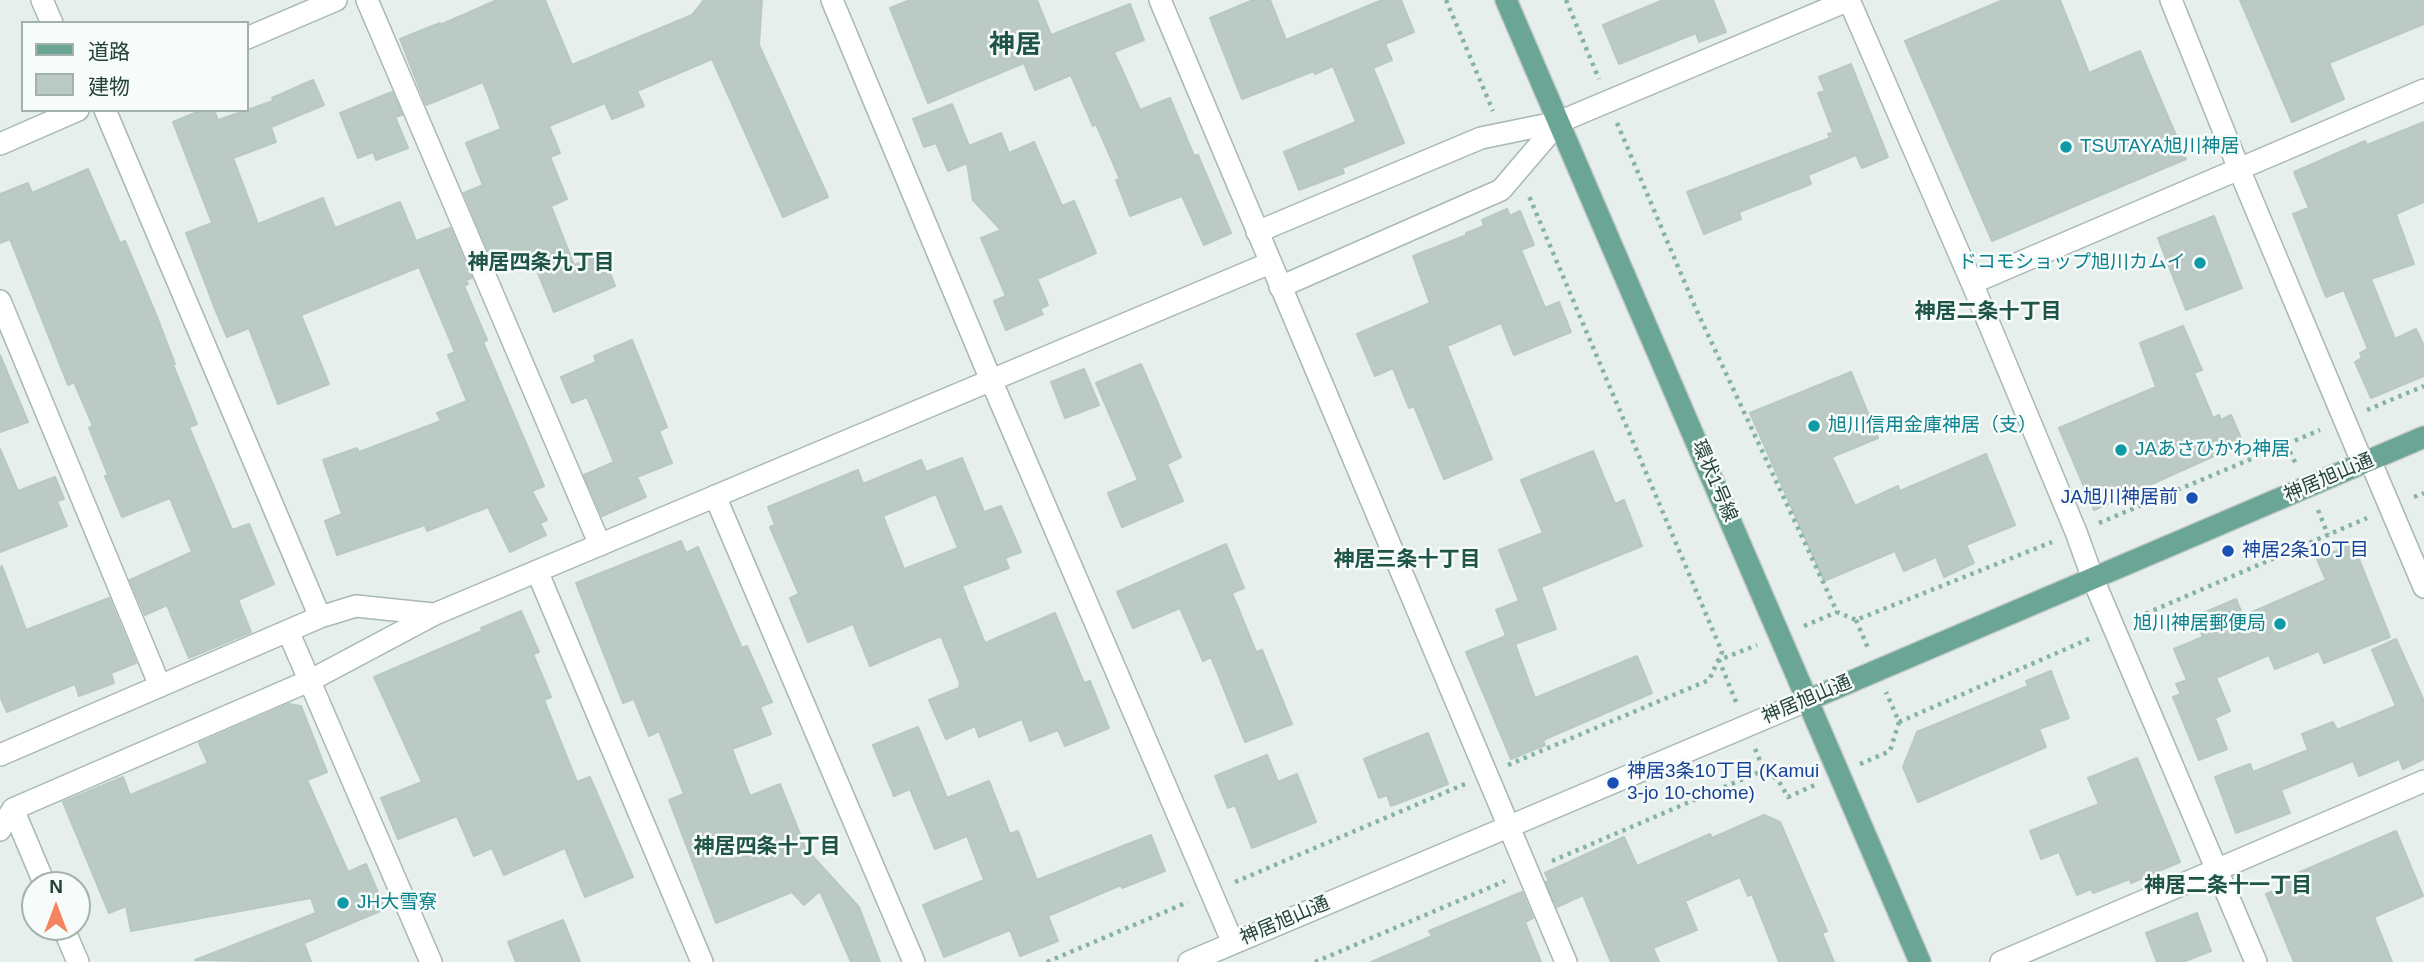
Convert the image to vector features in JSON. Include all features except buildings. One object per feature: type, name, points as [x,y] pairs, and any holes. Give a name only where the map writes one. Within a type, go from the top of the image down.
[{"type":"main road","name":"環状1号線","points":[[1506,0],[1920,962]]},
{"type":"main road","name":"神居旭山通","points":[[1808,700],[2424,438]]},
{"type":"street","points":[[42,0],[51,21]]},
{"type":"street","points":[[248,38],[337,0]]},
{"type":"street","points":[[366,0],[600,545]]},
{"type":"street","points":[[832,0],[990,380],[1233,943]]},
{"type":"street","points":[[1160,0],[1566,962]]},
{"type":"street","points":[[1257,232],[1481,138],[1559,122],[1849,0],[1972,283],[2093,579],[2256,962]]},
{"type":"street","points":[[2171,0],[2344,420],[2390,508],[2424,587]]},
{"type":"street","points":[[1972,283],[2424,90]]},
{"type":"street","points":[[0,144],[73,112]]},
{"type":"street","points":[[106,112],[320,617]]},
{"type":"street","points":[[1280,288],[1501,190],[1559,122]]},
{"type":"street","points":[[0,829],[13,809],[311,680],[435,614],[1270,263]]},
{"type":"street","points":[[0,301],[160,686]]},
{"type":"street","points":[[715,496],[914,962]]},
{"type":"street","points":[[537,571],[702,962]]},
{"type":"street","points":[[0,755],[320,617],[356,606],[435,614]]},
{"type":"street","points":[[289,631],[431,962]]},
{"type":"street","name":"神居旭山通","points":[[1189,962],[1808,700]]},
{"type":"street","points":[[2001,962],[2424,781]]},
{"type":"street","points":[[13,809],[39,871]]},
{"type":"street","points":[[69,941],[78,962]]},
{"type":"path","points":[[1446,0],[1502,133]]},
{"type":"path","points":[[1566,0],[1696,309],[1837,612],[1856,620],[2076,533],[2424,386]]},
{"type":"path","points":[[1047,962],[1709,680],[1722,652],[1518,171]]},
{"type":"path","points":[[1890,751],[1899,722],[2424,493]]},
{"type":"path","points":[[1763,770],[1778,780],[1788,797]]},
{"type":"place","name":"TSUTAYA旭川神居","points":[[2066,147]]},
{"type":"place","name":"ドコモショップ旭川カムイ","points":[[2200,263]]},
{"type":"place","name":"旭川信用金庫神居（支）","points":[[1814,426]]},
{"type":"place","name":"JAあさひかわ神居","points":[[2121,450]]},
{"type":"place","name":"JA旭川神居前","points":[[2192,498]]},
{"type":"place","name":"神居2条10丁目","points":[[2228,551]]},
{"type":"place","name":"旭川神居郵便局","points":[[2280,624]]},
{"type":"place","name":"神居3条10丁目 (Kamui 3-jo 10-chome)","points":[[1613,783]]},
{"type":"place","name":"JH大雪寮","points":[[343,903]]},
{"type":"district","name":"神居","points":[[1015,46]]},
{"type":"district","name":"神居四条九丁目","points":[[541,263]]},
{"type":"district","name":"神居二条十丁目","points":[[1988,312]]},
{"type":"district","name":"神居三条十丁目","points":[[1407,560]]},
{"type":"district","name":"神居四条十丁目","points":[[767,847]]},
{"type":"district","name":"神居二条十一丁目","points":[[2228,886]]}]
